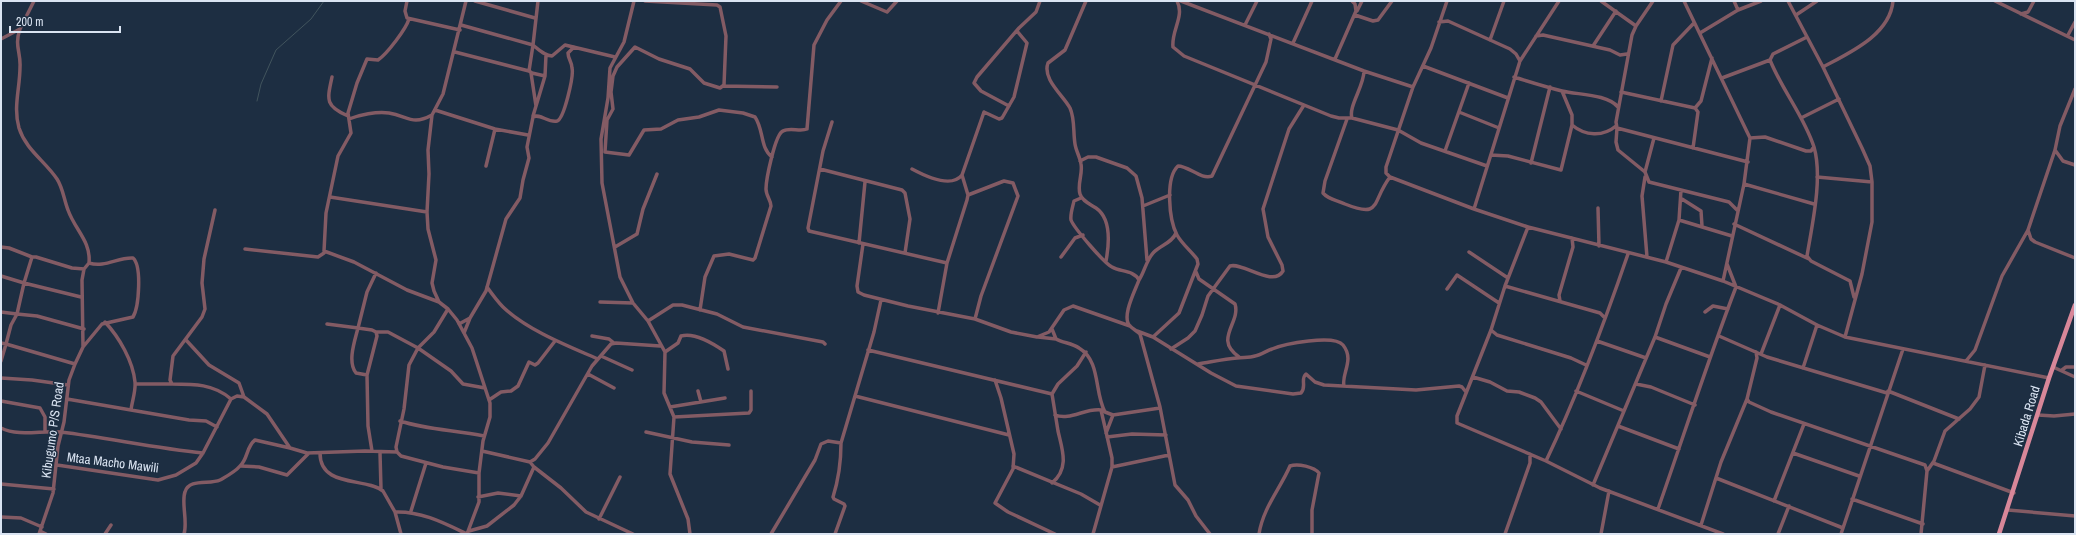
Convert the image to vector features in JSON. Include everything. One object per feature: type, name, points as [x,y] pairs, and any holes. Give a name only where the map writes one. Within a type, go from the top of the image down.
[{"type":"main road","name":"Kibada Road","points":[[1999,534],[2014,493],[2049,378],[2075,305]]},
{"type":"street","points":[[34,1],[20,29],[16,42],[20,67],[16,102],[17,121],[22,136],[34,154],[58,180],[68,211],[84,236],[90,252],[89,263],[84,269],[82,280],[81,297],[84,329],[83,347]]},
{"type":"street","points":[[408,1],[405,16],[409,19],[460,30]]},
{"type":"street","points":[[439,302],[432,283],[436,260],[428,229],[428,150],[432,115],[443,94],[466,1]]},
{"type":"street","points":[[475,1],[535,18]]},
{"type":"street","points":[[536,107],[530,72],[538,1]]},
{"type":"street","points":[[603,152],[601,139],[608,98],[610,68],[624,42],[634,1]]},
{"type":"street","points":[[645,1],[717,5],[720,7],[726,36],[723,86]]},
{"type":"street","points":[[700,310],[705,277],[714,256],[729,254],[753,260],[755,258],[759,241],[772,206],[766,190],[772,157],[781,131],[807,129],[814,45],[827,20],[841,1]]},
{"type":"street","points":[[860,1],[887,12],[897,1]]},
{"type":"street","points":[[1009,106],[981,91],[974,83],[977,77],[1017,31],[1036,12],[1040,1]]},
{"type":"street","points":[[1081,198],[1079,189],[1080,161],[1075,145],[1070,109],[1056,90],[1046,69],[1048,63],[1065,50],[1086,1]]},
{"type":"street","points":[[1177,1],[1180,9],[1172,42],[1176,52],[1339,118],[1352,118],[1398,130],[1421,143],[1487,166]]},
{"type":"street","points":[[1181,1],[1364,71],[1413,86]]},
{"type":"street","points":[[1245,25],[1257,1]]},
{"type":"street","points":[[1293,43],[1312,1]]},
{"type":"street","points":[[1352,1],[1355,4],[1356,13]]},
{"type":"street","points":[[1335,59],[1343,38],[1362,1]]},
{"type":"street","points":[[1356,13],[1373,21],[1378,20],[1392,1]]},
{"type":"street","points":[[1446,1],[1423,66],[1413,86],[1386,167],[1386,173],[1390,177],[1474,209],[1528,227],[1628,254],[1666,262],[1723,281],[1780,305],[1817,325],[1845,337],[2049,378]]},
{"type":"street","points":[[1490,40],[1504,1]]},
{"type":"street","points":[[1474,209],[1520,61],[1559,1]]},
{"type":"street","points":[[1601,1],[1636,26]]},
{"type":"street","points":[[1649,182],[1645,174],[1618,150],[1617,127],[1618,107],[1627,54],[1636,26],[1653,1]]},
{"type":"street","points":[[1684,1],[1750,138],[1744,184],[1737,210],[1723,281]]},
{"type":"street","points":[[1734,1],[1738,10]]},
{"type":"street","points":[[1700,33],[1738,10],[1761,1]]},
{"type":"street","points":[[1788,1],[1839,99],[1870,166],[1872,182],[1872,222],[1862,274],[1854,298],[1845,337]]},
{"type":"street","points":[[1796,14],[1817,1]]},
{"type":"street","points":[[1823,67],[1859,47],[1875,35],[1890,12],[1893,1]]},
{"type":"street","points":[[1995,1],[2068,35],[2075,40]]},
{"type":"street","points":[[2021,14],[2028,12],[2034,1]]},
{"type":"street","points":[[1180,9],[1189,3]]},
{"type":"street","points":[[1593,46],[1616,11]]},
{"type":"street","points":[[1443,12],[1448,21]]},
{"type":"street","points":[[324,253],[323,245],[326,213],[339,153],[351,134],[348,118],[357,83],[367,59],[378,60],[383,57],[404,30],[409,19]]},
{"type":"street","points":[[1439,22],[1448,21],[1510,49],[1516,54],[1520,61]]},
{"type":"street","points":[[2068,35],[2075,22]]},
{"type":"street","points":[[1661,100],[1673,45],[1694,23]]},
{"type":"street","points":[[461,25],[533,45],[546,55],[554,55],[563,45],[615,57]]},
{"type":"street","points":[[1541,28],[1544,35]]},
{"type":"street","points":[[1,38],[20,29]]},
{"type":"street","points":[[912,169],[921,174],[953,182],[958,180],[962,175],[984,112],[999,119],[1002,118],[1014,97],[1026,46],[1026,41],[1017,31]]},
{"type":"street","points":[[1153,337],[1179,313],[1198,264],[1197,259],[1176,232],[1169,182],[1178,166],[1186,167],[1206,177],[1212,176],[1266,62],[1271,39],[1269,34]]},
{"type":"street","points":[[1536,36],[1544,35],[1593,46],[1620,55],[1627,54]]},
{"type":"street","points":[[1722,78],[1770,60],[1773,54],[1807,37]]},
{"type":"street","points":[[533,117],[536,116],[552,121],[558,121],[562,117],[571,88],[573,69],[568,53],[574,47]]},
{"type":"street","points":[[690,534],[688,519],[670,474],[674,417],[664,393],[665,352],[660,346],[648,322],[633,303],[620,277],[602,184],[603,152],[607,120],[613,109],[611,92],[613,76],[618,67],[635,47],[659,59],[690,68],[700,80],[714,87],[777,87]]},
{"type":"street","points":[[454,52],[545,76]]},
{"type":"street","points":[[464,333],[470,318],[487,288],[506,219],[520,198],[529,158],[527,147],[528,135],[545,76],[546,55]]},
{"type":"street","points":[[1695,108],[1701,101],[1712,58]]},
{"type":"street","points":[[1770,60],[1801,118],[1814,147],[1817,177],[1808,256],[1809,259]]},
{"type":"street","points":[[1423,66],[1508,98]]},
{"type":"street","points":[[1352,118],[1351,110],[1360,91],[1364,71]]},
{"type":"street","points":[[1514,77],[1562,91],[1607,100],[1615,103],[1618,107]]},
{"type":"street","points":[[332,78],[328,96],[329,103],[335,111],[348,118],[387,112],[411,121],[420,121],[432,115]]},
{"type":"street","points":[[1445,151],[1469,83]]},
{"type":"street","points":[[1531,163],[1550,87]]},
{"type":"street","points":[[1966,361],[1975,350],[2008,264],[2028,230],[2055,150],[2060,126],[2075,89]]},
{"type":"street","points":[[1492,155],[1508,156],[1561,170],[1572,125],[1572,115],[1562,91]]},
{"type":"street","points":[[1621,92],[1695,108],[1698,112],[1693,148]]},
{"type":"street","points":[[1801,118],[1839,99]]},
{"type":"street","points":[[1171,349],[1188,338],[1195,331],[1213,288],[1230,266],[1234,265],[1270,276],[1276,276],[1283,271],[1282,265],[1268,237],[1263,209],[1289,129],[1304,105]]},
{"type":"street","points":[[435,110],[495,129],[528,135]]},
{"type":"street","points":[[603,152],[629,155],[644,130],[661,129],[678,120],[699,117],[719,110],[743,113],[755,118],[763,135],[766,152],[772,157]]},
{"type":"street","points":[[1459,112],[1499,128]]},
{"type":"street","points":[[1348,119],[1324,180],[1323,193],[1332,200],[1361,210],[1368,210],[1375,205],[1383,186],[1390,177]]},
{"type":"street","points":[[832,122],[820,169],[808,230],[861,244],[947,263]]},
{"type":"street","points":[[1572,125],[1577,130],[1595,134],[1609,132],[1617,127],[1748,162]]},
{"type":"street","points":[[486,166],[495,129]]},
{"type":"street","points":[[1647,257],[1642,196],[1645,174],[1654,138]]},
{"type":"street","points":[[1750,138],[1765,138],[1806,151],[1811,151],[1814,147]]},
{"type":"street","points":[[2055,150],[2063,161],[2075,165]]},
{"type":"street","points":[[1080,161],[1088,157],[1096,157],[1133,172],[1139,184],[1143,206],[1147,260]]},
{"type":"street","points":[[820,169],[865,182],[899,188],[905,193],[910,218],[905,253]]},
{"type":"street","points":[[615,247],[637,234],[643,209],[657,174]]},
{"type":"street","points":[[938,313],[947,263],[965,209],[968,195],[962,175]]},
{"type":"street","points":[[1817,177],[1872,182]]},
{"type":"street","points":[[968,195],[1004,181],[1013,183],[1018,196],[981,296],[975,319]]},
{"type":"street","points":[[865,182],[857,286],[858,292],[881,300],[938,313],[975,319],[1011,332],[1056,339],[1078,347],[1086,352],[1096,373],[1103,407],[1106,412],[1113,416],[1160,408]]},
{"type":"street","points":[[1643,184],[1649,182],[1728,202],[1737,210]]},
{"type":"street","points":[[1744,184],[1814,204]]},
{"type":"street","points":[[1666,262],[1679,220],[1682,199],[1681,190]]},
{"type":"street","points":[[1143,206],[1170,195]]},
{"type":"street","points":[[330,197],[427,212]]},
{"type":"street","points":[[1106,262],[1109,243],[1107,225],[1104,216],[1097,208],[1081,198],[1075,199],[1071,218],[1093,251],[1113,268],[1136,275],[1139,280]]},
{"type":"street","points":[[1682,199],[1701,211],[1702,226]]},
{"type":"street","points":[[1598,208],[1599,246]]},
{"type":"street","points":[[172,384],[170,380],[173,356],[202,317],[205,308],[202,283],[204,259],[216,210]]},
{"type":"street","points":[[1679,220],[1732,236]]},
{"type":"street","points":[[1734,224],[1809,259],[1850,281],[1854,298]]},
{"type":"street","points":[[1528,227],[1499,303],[1492,330],[1457,416],[1457,423],[1546,461],[1593,485],[1723,534]]},
{"type":"street","points":[[2028,230],[2031,239],[2035,242],[2075,258]]},
{"type":"street","points":[[1130,326],[1126,316],[1147,260],[1154,251],[1173,238],[1176,232]]},
{"type":"street","points":[[1061,258],[1075,238],[1083,235]]},
{"type":"street","points":[[1560,302],[1561,289],[1573,247],[1572,238]]},
{"type":"street","points":[[1,247],[9,248],[32,257],[84,269]]},
{"type":"street","points":[[245,249],[318,257],[324,253]]},
{"type":"street","points":[[1469,252],[1508,278]]},
{"type":"street","points":[[324,253],[354,262],[407,290],[439,302],[448,309],[459,324],[472,348],[489,400],[490,417],[484,436],[479,473],[479,502],[468,533]]},
{"type":"street","points":[[1546,461],[1561,430],[1597,341],[1628,254]]},
{"type":"street","points":[[1,361],[11,325],[17,314],[32,257]]},
{"type":"street","points":[[89,263],[98,265],[133,258],[138,267],[135,314],[130,318],[105,322],[121,344],[133,372],[135,384],[131,410]]},
{"type":"street","points":[[1658,509],[1680,450],[1710,357],[1736,287],[1727,263]]},
{"type":"street","points":[[1593,485],[1655,338],[1666,304],[1681,268]]},
{"type":"street","points":[[1196,272],[1199,279],[1236,304],[1236,311],[1228,336],[1231,350],[1239,357]]},
{"type":"street","points":[[367,375],[356,373],[352,364],[354,343],[367,292],[376,273]]},
{"type":"street","points":[[1447,289],[1457,275],[1499,303]]},
{"type":"street","points":[[1,276],[81,297]]},
{"type":"street","points":[[1192,282],[1199,279]]},
{"type":"street","points":[[1505,286],[1600,313],[1605,318]]},
{"type":"street","points":[[487,288],[508,311],[555,341],[632,370]]},
{"type":"street","points":[[835,534],[845,506],[833,497],[842,460],[841,443],[881,300]]},
{"type":"street","points":[[600,302],[633,303]]},
{"type":"street","points":[[648,322],[676,304],[717,314],[743,327],[823,342],[826,344]]},
{"type":"street","points":[[1761,354],[1780,305]]},
{"type":"street","points":[[1037,337],[1052,329],[1064,310],[1073,306],[1130,326],[1153,337],[1230,383],[1250,389],[1293,394],[1301,393],[1304,388],[1303,378],[1306,374],[1319,383],[1344,386],[1416,390],[1459,386],[1466,392]]},
{"type":"street","points":[[1704,312],[1713,306],[1728,309]]},
{"type":"street","points":[[396,452],[408,365],[418,348],[434,332],[448,309]]},
{"type":"street","points":[[1,312],[37,316],[84,329]]},
{"type":"street","points":[[459,324],[470,318]]},
{"type":"street","name":"Kibugumo P/S Road","points":[[40,531],[54,489],[58,446],[67,399],[68,385],[83,347],[105,322]]},
{"type":"street","points":[[327,324],[372,330],[376,332],[388,332],[418,348],[451,371],[463,384],[485,388]]},
{"type":"street","points":[[1803,368],[1817,325]]},
{"type":"street","points":[[1052,329],[1056,339]]},
{"type":"street","points":[[1136,330],[1140,334],[1160,408],[1175,486],[1188,500],[1196,516],[1210,534]]},
{"type":"street","points":[[1492,330],[1497,335],[1571,358],[1586,365]]},
{"type":"street","points":[[372,451],[368,426],[367,375],[374,349],[376,332]]},
{"type":"street","points":[[592,336],[609,339],[614,344],[660,346]]},
{"type":"street","points":[[665,352],[678,343],[681,336],[698,338],[716,345],[724,351],[728,369]]},
{"type":"street","points":[[1719,336],[1761,354],[1803,368],[1887,392],[1959,419]]},
{"type":"street","points":[[1655,338],[1710,357]]},
{"type":"street","points":[[186,340],[209,365],[239,382],[244,397]]},
{"type":"street","points":[[1198,364],[1239,357],[1257,356],[1280,346],[1311,341],[1331,340],[1339,342],[1344,346],[1348,366],[1343,380],[1344,386]]},
{"type":"street","points":[[489,400],[501,392],[511,391],[518,386],[529,362],[536,365],[555,341]]},
{"type":"street","points":[[1597,341],[1646,358]]},
{"type":"street","points":[[1,343],[75,364]]},
{"type":"street","points":[[530,462],[535,459],[548,443],[588,374],[600,357],[614,344]]},
{"type":"street","points":[[1841,534],[1887,392],[1903,348]]},
{"type":"street","points":[[868,350],[1052,394]]},
{"type":"street","points":[[1052,483],[1058,477],[1064,465],[1064,450],[1055,415],[1052,394],[1058,384],[1077,366],[1086,352]]},
{"type":"street","points":[[1701,525],[1716,478],[1747,399],[1757,358],[1756,352]]},
{"type":"street","points":[[1921,534],[1927,470],[1933,463],[1945,430],[1970,409],[1979,397],[1985,365]]},
{"type":"street","points":[[2053,367],[2075,377]]},
{"type":"street","points":[[2062,370],[2066,367],[2075,367]]},
{"type":"street","points":[[588,374],[614,388]]},
{"type":"street","points":[[1473,377],[1497,385],[1507,391],[1519,392],[1535,398],[1541,402],[1561,430]]},
{"type":"street","points":[[1,378],[32,380],[68,385]]},
{"type":"street","points":[[994,380],[1001,398],[1014,454],[1013,466],[995,503],[1008,512],[1055,534]]},
{"type":"street","points":[[135,384],[190,384],[206,386],[224,392],[231,399],[237,396],[244,397],[267,414],[290,448]]},
{"type":"street","points":[[1636,384],[1650,387],[1695,405]]},
{"type":"street","points":[[698,391],[701,402]]},
{"type":"street","points":[[674,417],[749,412],[751,410],[751,391]]},
{"type":"street","points":[[1576,392],[1624,411]]},
{"type":"street","points":[[855,396],[1009,435]]},
{"type":"street","points":[[670,407],[725,398]]},
{"type":"street","points":[[67,399],[206,421],[217,427]]},
{"type":"street","name":"Mtaa Macho Mawili","points":[[57,465],[158,480],[176,475],[196,463],[203,454],[231,399]]},
{"type":"street","points":[[1747,399],[1755,406],[1923,464],[1927,470]]},
{"type":"street","points":[[1,401],[40,408],[45,417],[45,431]]},
{"type":"street","points":[[1055,415],[1064,417],[1091,410],[1101,410],[1112,467],[1093,534]]},
{"type":"street","points":[[2038,415],[2054,416],[2075,414]]},
{"type":"street","points":[[1106,435],[1113,416]]},
{"type":"street","points":[[400,421],[426,428],[484,436]]},
{"type":"street","points":[[1774,501],[1804,424]]},
{"type":"street","points":[[1618,426],[1680,450]]},
{"type":"street","points":[[1,428],[16,433],[45,431],[61,432],[148,447],[203,454]]},
{"type":"street","points":[[646,432],[672,439],[730,444]]},
{"type":"street","points":[[1106,435],[1166,435]]},
{"type":"street","points":[[184,534],[184,492],[189,485],[197,482],[214,483],[241,466],[251,443],[255,440],[309,453],[372,451],[380,453],[396,452],[401,456],[426,463],[479,473]]},
{"type":"street","points":[[770,534],[815,460],[821,444],[828,441],[841,443]]},
{"type":"street","points":[[482,451],[530,462],[582,508],[599,519],[633,534]]},
{"type":"street","points":[[241,466],[259,467],[287,475],[309,453]]},
{"type":"street","points":[[320,453],[323,467],[335,477],[381,489]]},
{"type":"street","points":[[380,453],[381,489],[395,512],[401,534]]},
{"type":"street","points":[[1793,453],[1859,476]]},
{"type":"street","points":[[1505,534],[1530,463],[1530,454]]},
{"type":"street","points":[[1112,467],[1169,455]]},
{"type":"street","points":[[411,512],[426,463]]},
{"type":"street","points":[[1933,463],[2014,493]]},
{"type":"street","points":[[1259,534],[1263,518],[1273,496],[1290,466],[1294,464],[1315,470],[1319,473],[1312,510],[1312,534]]},
{"type":"street","points":[[1013,466],[1100,505]]},
{"type":"street","points":[[395,512],[411,512],[468,533],[487,526],[514,505],[521,496],[534,467]]},
{"type":"street","points":[[599,519],[620,477]]},
{"type":"street","points":[[1716,478],[1843,528]]},
{"type":"street","points":[[1,484],[54,489]]},
{"type":"street","points":[[1601,534],[1609,491]]},
{"type":"street","points":[[478,497],[498,493],[521,496]]},
{"type":"street","points":[[1852,499],[1923,524]]},
{"type":"street","points":[[1778,534],[1789,506]]},
{"type":"street","points":[[2008,510],[2075,516]]},
{"type":"street","points":[[1,517],[21,518],[46,534]]},
{"type":"street","points":[[105,534],[111,526]]},
{"type":"waterway","points":[[257,101],[261,84],[276,50],[311,19],[324,1]]}]
